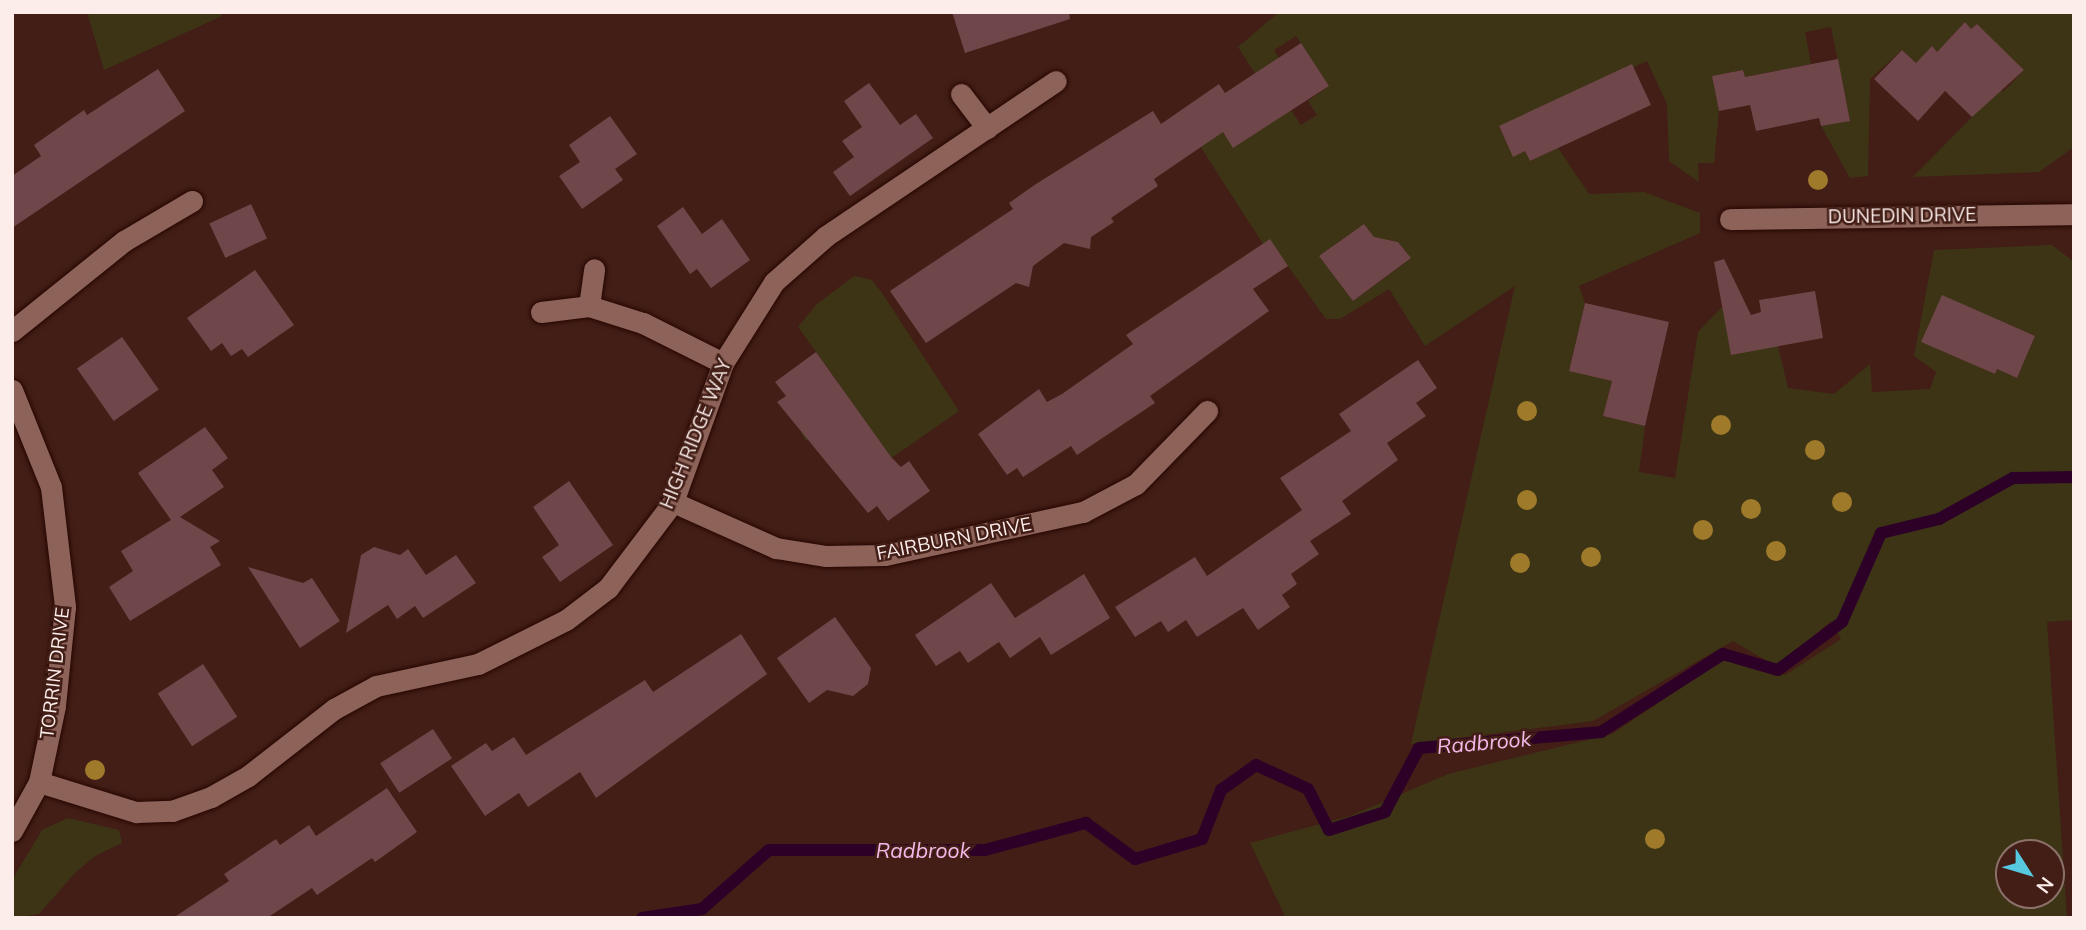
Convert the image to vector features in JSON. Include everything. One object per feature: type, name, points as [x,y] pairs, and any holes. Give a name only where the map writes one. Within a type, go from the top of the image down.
[{"type":"street","name":"HIGH RIDGE WAY","points":[[40,782],[136,812],[172,811],[211,797],[248,776],[334,709],[376,686],[478,664],[566,620],[608,588],[673,502],[723,363],[774,282],[826,236],[1056,81]]},
{"type":"street","points":[[961,94],[987,128]]},
{"type":"street","points":[[12,331],[124,241],[192,201]]},
{"type":"street","name":"DUNEDIN DRIVE","points":[[1730,219],[2074,214]]},
{"type":"street","points":[[589,306],[594,269]]},
{"type":"street","points":[[541,312],[589,306],[643,323],[723,363]]},
{"type":"street","name":"TORRIN DRIVE","points":[[12,390],[51,487],[65,607],[55,706],[40,782],[12,831]]},
{"type":"street","name":"FAIRBURN DRIVE","points":[[673,502],[776,548],[825,556],[885,555],[1083,512],[1136,484],[1207,411]]},
{"type":"shaded area","points":[[87,12],[221,12],[222,16],[104,70]]},
{"type":"shaded area","points":[[1279,12],[2074,12],[2074,147],[2039,172],[1913,177],[1972,117],[1991,80],[2003,92],[2024,70],[1977,24],[1971,29],[1965,22],[1937,52],[1932,46],[1916,63],[1902,50],[1870,79],[1868,176],[1850,178],[1821,126],[1850,120],[1831,27],[1805,32],[1811,64],[1745,77],[1743,70],[1712,76],[1719,111],[1714,163],[1698,163],[1699,182],[1669,161],[1667,104],[1647,61],[1499,127],[1513,156],[1525,151],[1530,161],[1558,148],[1589,194],[1644,192],[1700,213],[1700,233],[1579,286],[1585,303],[1569,370],[1612,381],[1603,416],[1645,426],[1639,472],[1675,478],[1698,332],[1722,307],[1778,346],[1788,388],[1834,394],[1870,364],[1872,392],[1930,389],[1936,372],[1914,356],[1934,250],[2052,245],[2074,262],[2074,620],[2047,622],[2062,839],[1995,839],[1995,909],[2065,909],[2065,888],[2067,918],[1286,918],[1250,843],[1350,816],[1448,774],[1612,734],[1723,660],[1785,675],[1841,639],[1831,621],[1777,667],[1733,641],[1593,721],[1411,744],[1515,286],[1425,346],[1389,289],[1340,319],[1326,319],[1288,266],[1263,244],[1200,146],[1222,131],[1233,147],[1256,75],[1238,47]],"holes":[[[1296,36],[1329,86],[1308,101],[1317,115],[1301,125],[1263,68],[1279,58],[1274,50]],[[1364,224],[1381,247],[1390,240],[1398,242],[1408,254],[1405,263],[1353,301],[1336,278],[1341,274],[1325,252]],[[1942,296],[2035,336],[2017,378],[1997,369],[1995,374],[1921,342]]]},
{"type":"shaded area","points":[[854,276],[872,280],[959,411],[854,484],[843,413],[806,441],[801,433],[838,382],[798,327],[817,304]]},
{"type":"shaded area","points":[[68,818],[119,830],[122,843],[95,856],[76,872],[39,914],[12,918],[12,880],[42,830]]},
{"type":"building","points":[[952,12],[1069,12],[1070,19],[965,53]]},
{"type":"building","points":[[1965,22],[1971,29],[1977,24],[2024,70],[1972,117],[1945,91],[1918,121],[1874,79],[1902,50],[1916,63],[1932,46],[1937,52]]},
{"type":"building","points":[[1301,43],[1329,86],[1233,148],[1223,132],[1154,179],[1158,186],[1111,218],[1114,222],[1091,237],[1090,249],[1064,243],[1033,266],[1029,287],[1016,283],[926,343],[890,291],[1013,209],[1009,203],[1036,184],[1153,111],[1161,124],[1219,84],[1225,93]]},
{"type":"building","points":[[1838,59],[1850,121],[1821,126],[1819,118],[1756,131],[1750,105],[1719,111],[1712,76],[1743,70],[1745,77]]},
{"type":"building","points":[[1632,64],[1651,105],[1530,161],[1525,151],[1513,157],[1499,126]]},
{"type":"building","points":[[158,69],[185,111],[12,228],[12,176],[41,156],[34,145],[84,110],[87,115]]},
{"type":"building","points":[[869,83],[900,125],[916,114],[933,138],[850,196],[833,172],[854,157],[842,141],[862,127],[844,101]]},
{"type":"building","points":[[610,116],[637,154],[615,169],[623,180],[582,209],[559,176],[580,162],[569,145]]},
{"type":"building","points":[[251,204],[267,238],[225,258],[209,223]]},
{"type":"building","points":[[683,207],[702,234],[722,219],[750,260],[711,288],[697,269],[690,274],[657,226]]},
{"type":"building","points":[[1364,224],[1374,237],[1398,242],[1411,258],[1353,301],[1319,256]]},
{"type":"building","points":[[1270,239],[1288,266],[1253,289],[1269,311],[1150,396],[1155,403],[1077,455],[1071,446],[1023,477],[1017,468],[1007,475],[978,434],[1039,389],[1047,402],[1062,394],[1133,344],[1126,335]]},
{"type":"building","points":[[1724,259],[1751,315],[1761,312],[1759,300],[1815,291],[1823,338],[1731,355],[1714,262]]},
{"type":"building","points":[[255,270],[294,325],[248,357],[242,349],[231,356],[222,343],[211,351],[187,318]]},
{"type":"building","points":[[1942,295],[2035,336],[2017,378],[1997,369],[1995,374],[1921,342]]},
{"type":"building","points":[[1585,303],[1669,322],[1645,426],[1603,416],[1612,381],[1569,371]]},
{"type":"building","points":[[122,337],[159,389],[114,421],[77,369]]},
{"type":"building","points":[[816,352],[891,457],[901,467],[909,461],[930,491],[888,521],[877,506],[868,513],[777,402],[786,396],[775,382]]},
{"type":"building","points":[[1418,360],[1437,388],[1416,403],[1426,416],[1387,443],[1398,460],[1342,501],[1351,514],[1310,541],[1319,554],[1291,574],[1297,584],[1282,595],[1290,607],[1258,630],[1243,608],[1197,637],[1186,620],[1168,632],[1161,621],[1135,637],[1115,607],[1195,557],[1207,576],[1302,510],[1280,478],[1351,431],[1339,414]]},
{"type":"building","points":[[205,427],[228,458],[212,470],[224,487],[180,517],[220,541],[210,547],[221,565],[130,621],[109,587],[133,571],[121,551],[171,520],[138,473]]},
{"type":"building","points":[[569,481],[613,545],[560,582],[542,557],[559,545],[533,507]]},
{"type":"building","points":[[374,547],[400,555],[408,549],[426,575],[456,555],[476,583],[423,618],[415,606],[397,619],[388,605],[346,633],[361,555]]},
{"type":"building","points":[[248,567],[303,583],[312,578],[340,621],[300,648]]},
{"type":"building","points":[[1084,574],[1110,618],[1051,655],[1040,637],[1010,658],[999,642],[968,663],[960,651],[936,666],[915,635],[991,583],[1015,618]]},
{"type":"building","points":[[835,617],[871,668],[868,684],[853,696],[827,690],[809,703],[777,658]]},
{"type":"building","points":[[741,634],[767,674],[596,798],[580,772],[528,807],[519,793],[485,816],[451,766],[486,743],[492,751],[514,737],[526,755],[645,680],[653,692]]},
{"type":"building","points":[[203,664],[237,717],[192,746],[158,693]]},
{"type":"building","points":[[433,729],[452,758],[399,793],[380,763]]},
{"type":"building","points":[[387,788],[417,832],[375,862],[372,858],[317,895],[312,888],[267,918],[173,918],[229,881],[224,874],[276,839],[280,845],[309,825],[316,836]]},
{"type":"waterway","name":"Radbrook","points":[[642,918],[702,909],[769,850],[985,850],[1086,823],[1135,859],[1202,839],[1221,790],[1256,765],[1308,789],[1329,830],[1385,812],[1419,748],[1601,732],[1723,654],[1778,670],[1842,622],[1881,533],[1939,519],[2013,478],[2074,477]]}]
